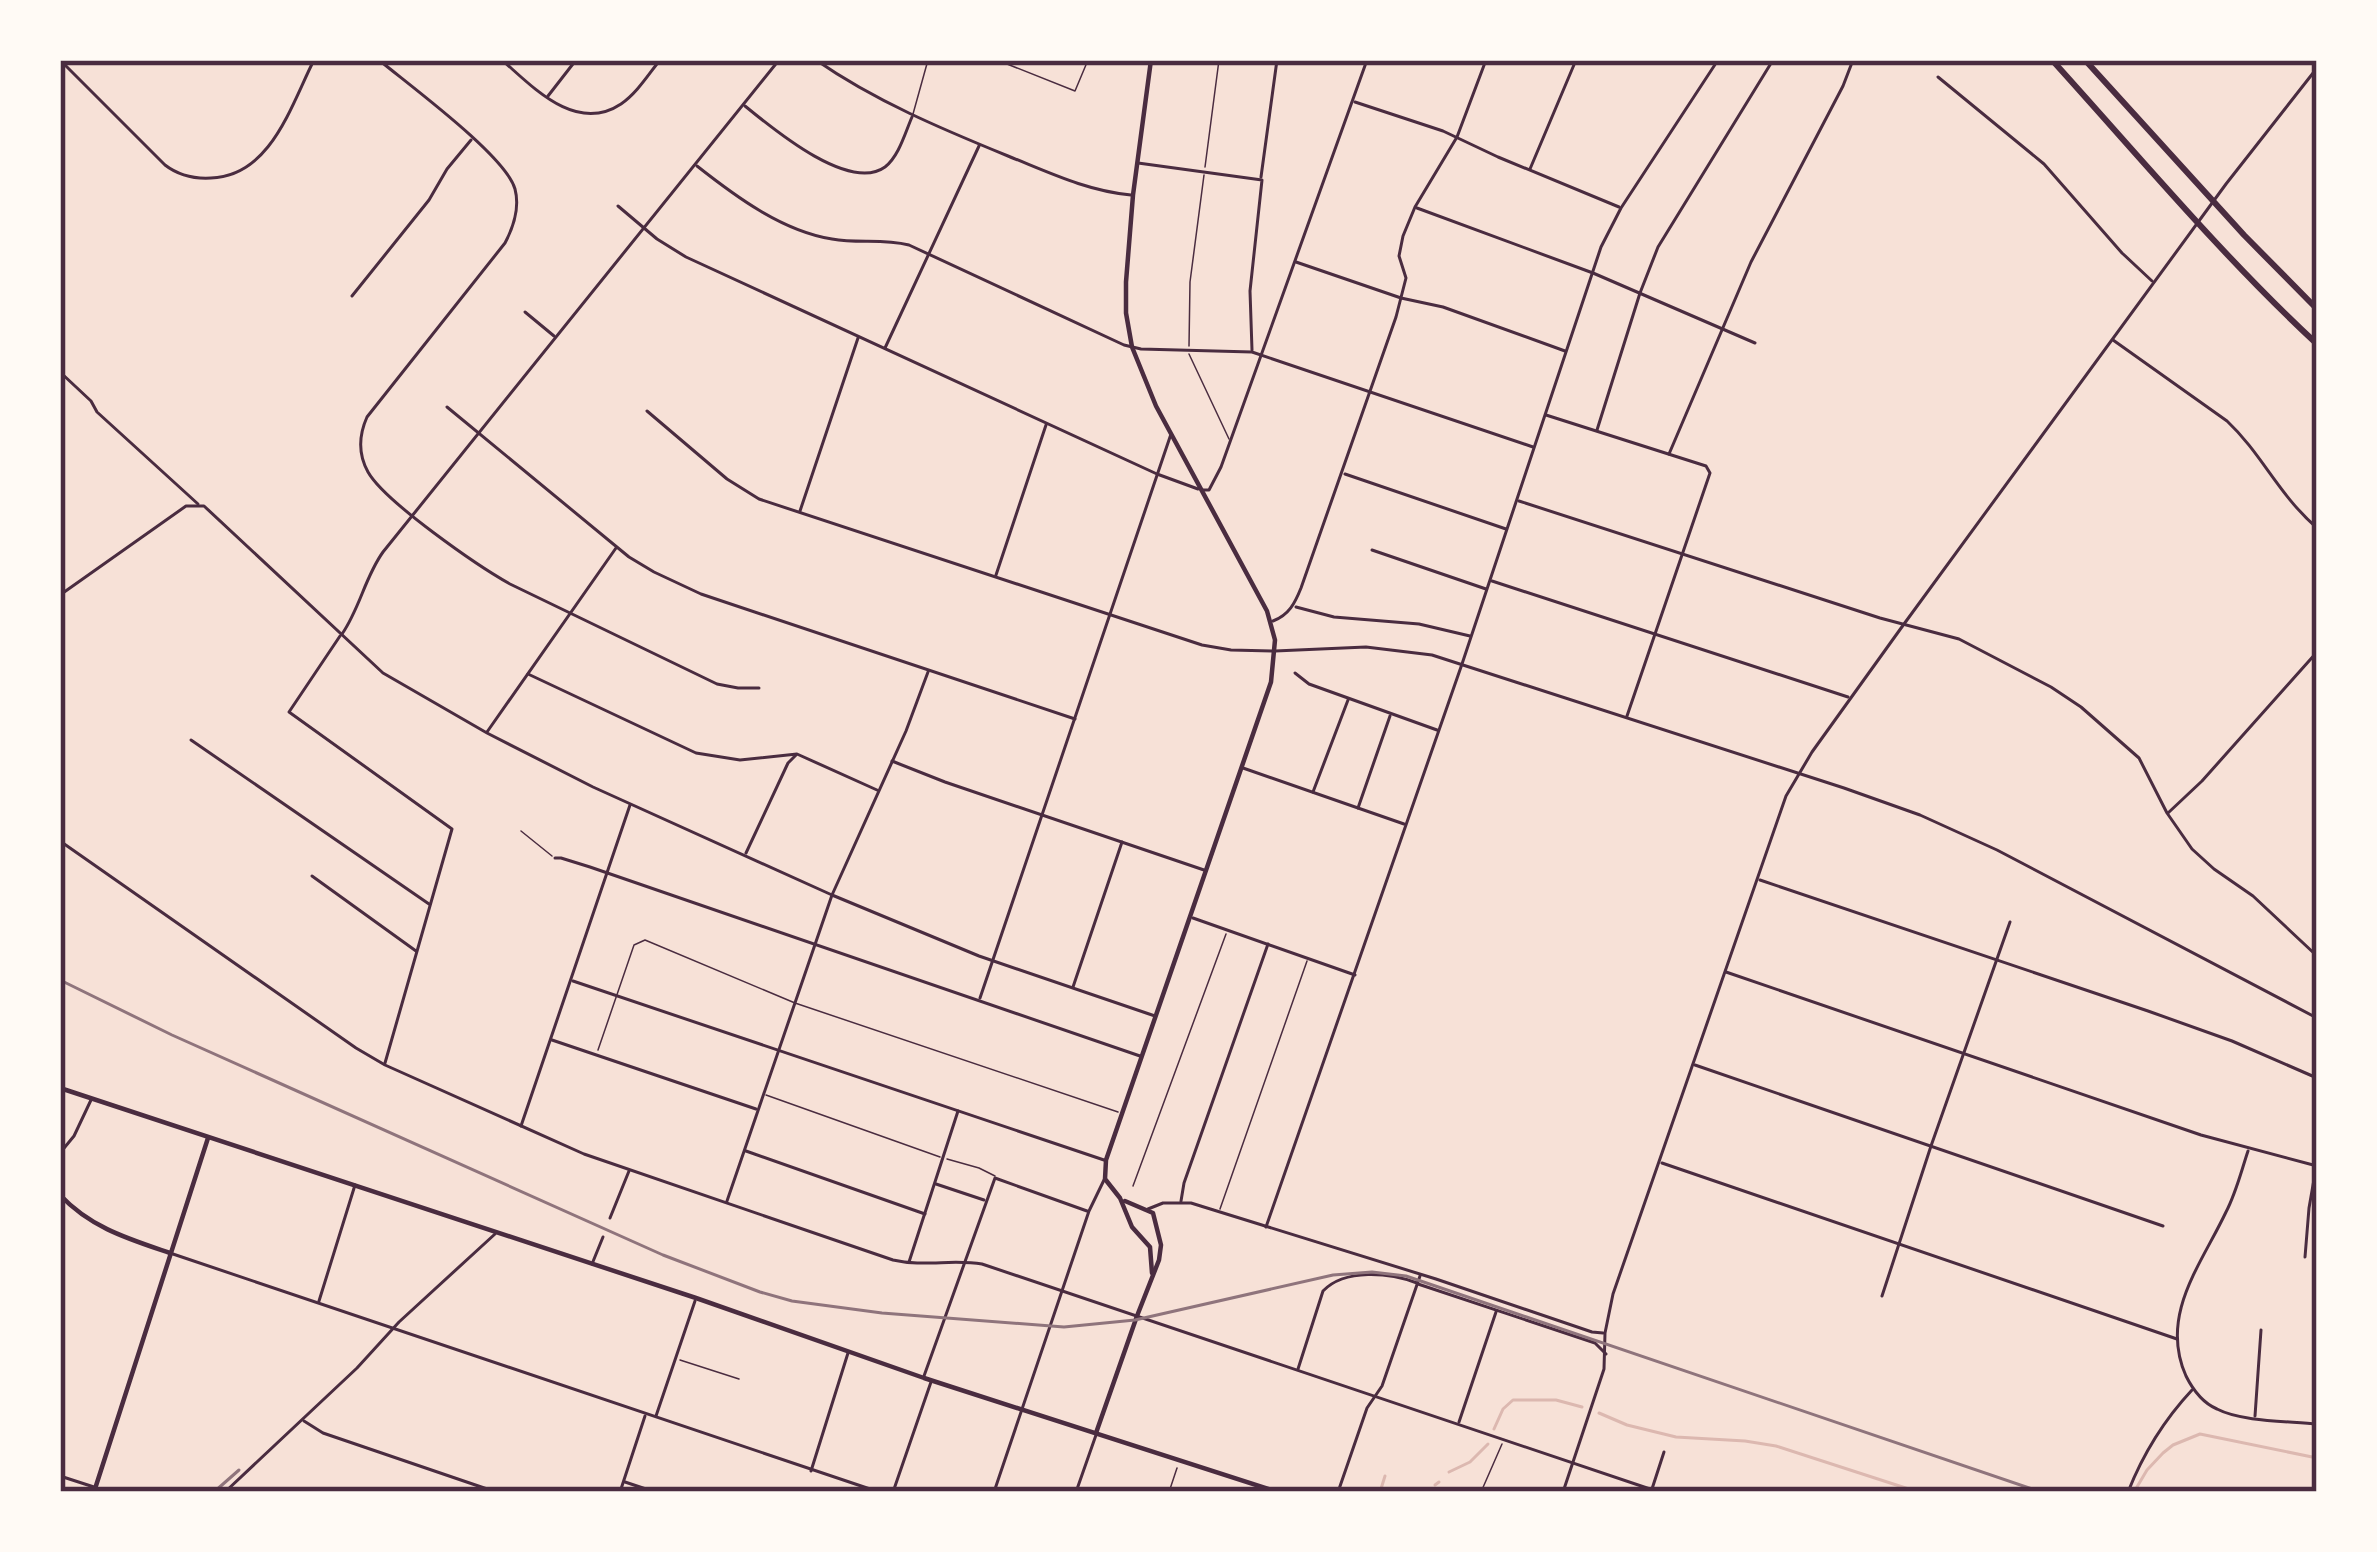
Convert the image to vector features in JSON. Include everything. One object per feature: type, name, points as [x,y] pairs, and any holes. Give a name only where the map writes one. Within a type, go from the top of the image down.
[{"type":"highway","points":[[2052,60],[2188,213],[2317,344]]},
{"type":"highway","points":[[2086,60],[2317,310]]},
{"type":"main road","points":[[1151,60],[1125,296],[1132,347],[1148,390],[1271,621],[1275,651],[1270,682],[1106,1160],[1106,1179],[1134,1230],[1150,1247],[1152,1273]]},
{"type":"main road","points":[[60,1088],[1272,1491]]},
{"type":"main road","points":[[95,1490],[208,1138]]},
{"type":"main road","points":[[60,1195],[100,1227],[170,1253]]},
{"type":"main road","points":[[1096,1433],[1161,1252],[1156,1222],[1144,1209],[1120,1198]]},
{"type":"main road","points":[[1131,1220],[1144,1209]]},
{"type":"main road","points":[[1140,1234],[1151,1232],[1156,1222]]},
{"type":"street","points":[[60,60],[172,170],[214,178],[243,170],[266,151],[314,60]]},
{"type":"street","points":[[380,60],[501,164],[517,200],[513,225],[493,258],[371,409],[361,434],[361,452],[369,473],[413,515],[499,578],[718,684],[759,688]]},
{"type":"street","points":[[502,60],[546,97],[575,112],[603,111],[620,104],[660,60]]},
{"type":"street","points":[[546,97],[576,60]]},
{"type":"street","points":[[385,1065],[452,835],[450,826],[289,712],[353,615],[376,562],[779,60]]},
{"type":"street","points":[[816,60],[913,116],[1094,190],[1133,195]]},
{"type":"street","points":[[744,105],[804,150],[843,169],[861,174],[877,171],[888,164],[913,116],[928,60]]},
{"type":"street","points":[[998,60],[1076,91],[1088,60]]},
{"type":"street","points":[[1219,60],[1190,282],[1188,350],[1230,442]]},
{"type":"street","points":[[1252,352],[1250,291],[1277,60]]},
{"type":"street","points":[[618,206],[683,256],[1157,474],[1191,489],[1209,490],[1367,60]]},
{"type":"street","points":[[1271,621],[1293,606],[1401,298],[1406,278],[1399,251],[1415,207],[1457,136],[1486,60]]},
{"type":"street","points":[[1530,170],[1576,60]]},
{"type":"street","points":[[1266,1227],[1605,240],[1718,60]]},
{"type":"street","points":[[1596,432],[1640,293],[1664,237],[1773,60]]},
{"type":"street","points":[[1669,454],[1751,262],[1853,60]]},
{"type":"street","points":[[1563,1492],[1604,1369],[1610,1302],[1781,807],[1799,773],[2183,241],[2317,68]]},
{"type":"street","points":[[1939,77],[2044,164],[2122,253],[2154,282]]},
{"type":"street","points":[[1352,100],[1457,136],[1621,208]]},
{"type":"street","points":[[352,296],[472,139]]},
{"type":"street","points":[[885,348],[980,144]]},
{"type":"street","points":[[1137,163],[1260,179]]},
{"type":"street","points":[[695,165],[762,211],[814,235],[847,241],[885,239],[929,254],[1132,347],[1252,352],[1535,448]]},
{"type":"street","points":[[1415,207],[1593,273],[1755,343]]},
{"type":"street","points":[[1295,261],[1567,352]]},
{"type":"street","points":[[526,311],[556,337]]},
{"type":"street","points":[[800,512],[859,336]]},
{"type":"street","points":[[2112,339],[2230,424],[2283,495],[2317,528]]},
{"type":"street","points":[[60,372],[341,635],[407,689],[631,804],[832,896],[993,961],[1156,1016]]},
{"type":"street","points":[[446,407],[616,547],[654,572],[701,594],[1075,719]]},
{"type":"street","points":[[647,411],[747,493],[1110,615],[1220,649],[1378,647],[1420,653],[1900,807],[1981,842],[2317,1018]]},
{"type":"street","points":[[1546,416],[1707,467],[1709,478],[1627,717]]},
{"type":"street","points":[[995,577],[1047,423]]},
{"type":"street","points":[[980,1000],[1171,434]]},
{"type":"street","points":[[1342,472],[1508,530]]},
{"type":"street","points":[[1517,500],[1967,643],[2072,700],[2139,758],[2168,814],[2199,856],[2253,896],[2317,956]]},
{"type":"street","points":[[60,595],[177,512],[198,504]]},
{"type":"street","points":[[487,733],[616,547]]},
{"type":"street","points":[[1372,550],[1487,590]]},
{"type":"street","points":[[1490,580],[1850,698]]},
{"type":"street","points":[[1293,606],[1334,616],[1420,624],[1471,637]]},
{"type":"street","points":[[2168,814],[2317,652]]},
{"type":"street","points":[[727,1202],[832,896],[915,710],[928,670]]},
{"type":"street","points":[[1295,673],[1305,682],[1439,730]]},
{"type":"street","points":[[528,674],[696,753],[740,760],[797,754],[878,791]]},
{"type":"street","points":[[1313,792],[1348,698]]},
{"type":"street","points":[[1358,808],[1391,714]]},
{"type":"street","points":[[190,740],[431,905]]},
{"type":"street","points":[[745,856],[788,763],[797,754]]},
{"type":"street","points":[[892,761],[1206,870]]},
{"type":"street","points":[[1241,767],[1406,824]]},
{"type":"street","points":[[521,1126],[631,804]]},
{"type":"street","points":[[521,831],[555,859],[1142,1056]]},
{"type":"street","points":[[1073,988],[1123,841]]},
{"type":"street","points":[[60,842],[356,1048],[566,1146],[908,1263],[982,1264],[1654,1491],[1664,1452]]},
{"type":"street","points":[[312,876],[418,952]]},
{"type":"street","points":[[1756,879],[2232,1041],[2317,1078]]},
{"type":"street","points":[[1190,917],[1355,975]]},
{"type":"street","points":[[1882,1296],[2010,922]]},
{"type":"street","points":[[1133,1186],[1227,930]]},
{"type":"street","points":[[597,1055],[634,945],[645,940],[795,1003],[1122,1113]]},
{"type":"street","points":[[1181,1201],[1268,944]]},
{"type":"street","points":[[1219,1213],[1308,958]]},
{"type":"street","points":[[1724,971],[2248,1150],[2317,1166],[2305,1257]]},
{"type":"street","points":[[571,980],[1106,1160]]},
{"type":"street","points":[[552,1040],[758,1109]]},
{"type":"street","points":[[1693,1065],[2163,1226]]},
{"type":"street","points":[[763,1094],[994,1173],[893,1492]]},
{"type":"street","points":[[60,1153],[74,1136],[91,1099]]},
{"type":"street","points":[[908,1263],[958,1109]]},
{"type":"street","points":[[743,1150],[925,1214]]},
{"type":"street","points":[[2248,1150],[2230,1204],[2186,1290],[2177,1339],[2183,1368],[2194,1389],[2217,1410],[2317,1424]]},
{"type":"street","points":[[1659,1162],[2177,1339]]},
{"type":"street","points":[[610,1218],[630,1170]]},
{"type":"street","points":[[994,1178],[1089,1211]]},
{"type":"street","points":[[994,1492],[1089,1211],[1106,1179]]},
{"type":"street","points":[[935,1184],[986,1201]]},
{"type":"street","points":[[319,1302],[355,1185]]},
{"type":"street","points":[[1144,1209],[1181,1201],[1605,1333]]},
{"type":"street","points":[[1156,1222],[1168,1203]]},
{"type":"street","points":[[225,1492],[497,1232]]},
{"type":"street","points":[[592,1264],[603,1238]]},
{"type":"street","points":[[170,1253],[879,1492]]},
{"type":"street","points":[[1338,1492],[1421,1275]]},
{"type":"street","points":[[1298,1371],[1323,1291],[1342,1278],[1358,1276],[1418,1283],[1595,1342],[1606,1354]]},
{"type":"street","points":[[655,1418],[696,1298]]},
{"type":"street","points":[[1458,1425],[1497,1310]]},
{"type":"street","points":[[2255,1418],[2261,1330]]},
{"type":"street","points":[[812,1471],[849,1352]]},
{"type":"street","points":[[676,1358],[739,1379]]},
{"type":"street","points":[[2128,1492],[2139,1463],[2194,1389]]},
{"type":"street","points":[[620,1492],[646,1414]]},
{"type":"street","points":[[302,1420],[323,1432],[496,1492]]},
{"type":"street","points":[[1076,1492],[1096,1433]]},
{"type":"street","points":[[1481,1492],[1504,1440]]},
{"type":"street","points":[[1169,1492],[1178,1468]]},
{"type":"street","points":[[60,1475],[95,1490]]},
{"type":"street","points":[[624,1482],[655,1492]]},
{"type":"waterway","points":[[1494,1429],[1513,1400],[1556,1400],[1582,1407]]},
{"type":"waterway","points":[[1599,1413],[1676,1437],[1776,1446],[1918,1492]]},
{"type":"waterway","points":[[2134,1492],[2163,1453],[2200,1434],[2317,1458]]},
{"type":"waterway","points":[[1449,1472],[1470,1462],[1488,1444]]},
{"type":"waterway","points":[[1380,1492],[1385,1476]]},
{"type":"waterway","points":[[1435,1485],[1439,1482]]},
{"type":"railway","points":[[60,980],[663,1255],[792,1301],[1064,1327],[1135,1320],[1333,1275],[1406,1276],[2041,1492]]},
{"type":"railway","points":[[214,1492],[239,1470]]}]
